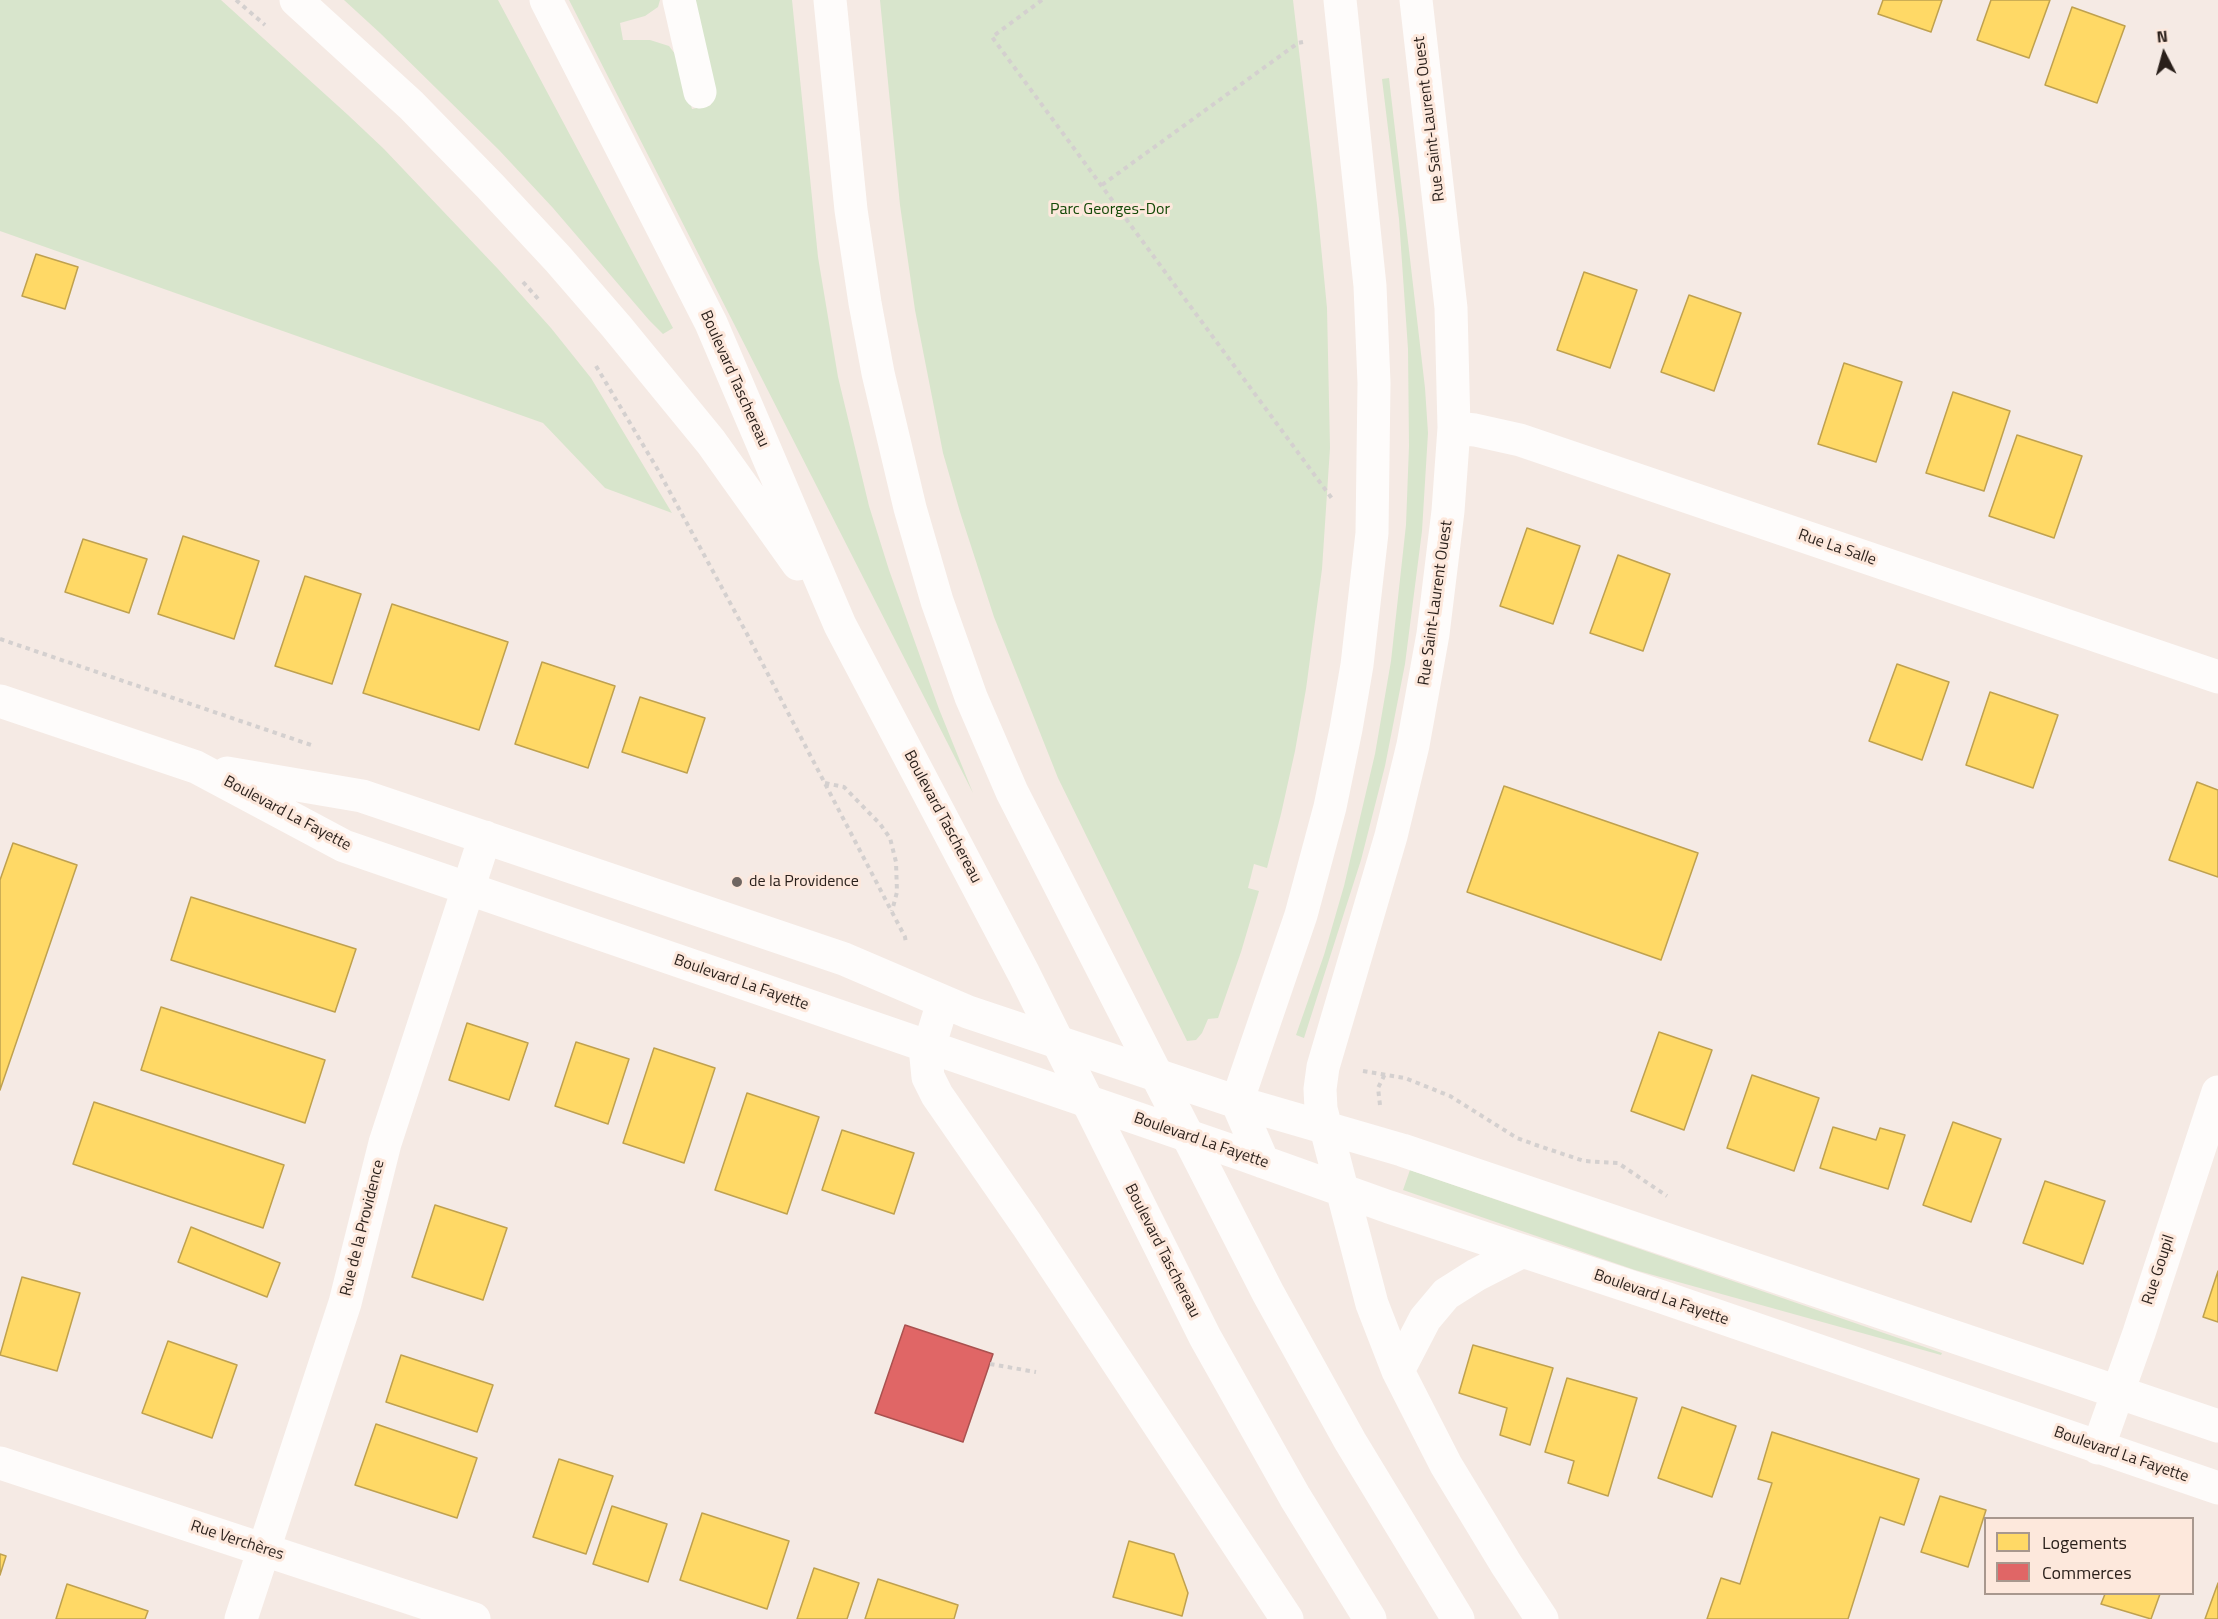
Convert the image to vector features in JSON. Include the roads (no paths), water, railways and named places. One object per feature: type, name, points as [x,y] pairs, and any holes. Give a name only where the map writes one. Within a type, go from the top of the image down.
[{"type":"main road","points":[[296,0],[367,64],[448,143],[524,222],[616,326],[711,442],[753,498],[840,626]]},
{"type":"main road","name":"Boulevard Taschereau","points":[[546,0],[711,323],[840,626],[1024,974],[1205,1337],[1295,1497],[1370,1619]]},
{"type":"main road","points":[[679,0],[700,92]]},
{"type":"main road","points":[[830,0],[850,199],[869,326],[888,422],[937,601],[971,698],[1007,783],[1212,1184],[1327,1401],[1407,1538],[1458,1619]]},
{"type":"main road","points":[[1263,1162],[1237,1102],[1301,915],[1321,844],[1346,729],[1369,569],[1374,472],[1372,325],[1340,0]]},
{"type":"main road","name":"Rue Saint-Laurent Ouest","points":[[1343,1191],[1324,1126],[1320,1089],[1323,1066],[1397,815],[1424,687],[1442,568],[1454,428],[1451,308],[1416,0]]},
{"type":"main road","name":"Rue La Salle","points":[[1454,428],[1487,432],[1520,440],[2218,676]]},
{"type":"main road","name":"Boulevard La Fayette","points":[[0,701],[196,767],[363,796],[844,959],[943,1002],[1237,1102],[1402,1150],[2218,1426]]},
{"type":"main road","name":"Boulevard La Fayette","points":[[196,767],[344,846],[1343,1191],[2218,1488]]},
{"type":"main road","name":"Rue de la Providence","points":[[241,1619],[345,1303],[385,1143],[485,837]]},
{"type":"main road","points":[[943,1002],[926,1057],[928,1077],[944,1106],[1033,1234],[1287,1619]]},
{"type":"main road","name":"Rue Goupil","points":[[2098,1448],[2218,1092]]},
{"type":"main road","points":[[1343,1191],[1372,1304],[1398,1371],[1446,1465],[1542,1619]]},
{"type":"main road","points":[[1398,1371],[1425,1319],[1446,1294],[1476,1275],[1523,1251]]},
{"type":"main road","name":"Rue Verchères","points":[[0,1463],[474,1619]]},
{"type":"place","name":"de la Providence","points":[[737,882]]},
{"type":"park label","name":"Parc Georges-Dor","points":[[1110,210]]}]
